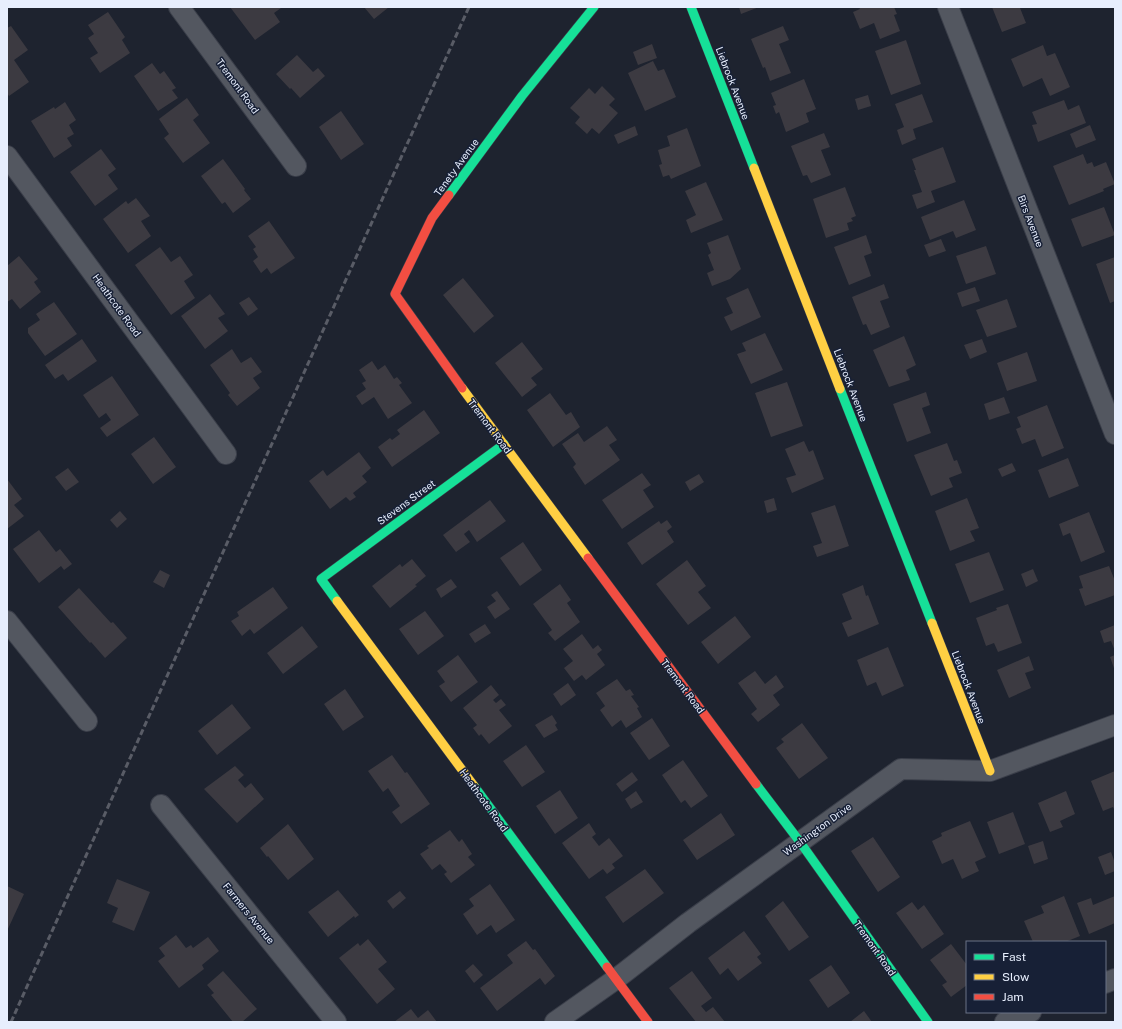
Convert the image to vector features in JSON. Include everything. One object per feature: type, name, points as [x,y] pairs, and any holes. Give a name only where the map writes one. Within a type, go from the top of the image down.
[{"type":"street","name":"Tremont Road","points":[[179,7],[296,166]]},
{"type":"street","name":"Tenety Avenue","points":[[436,352],[395,294],[432,218],[522,96],[594,7]]},
{"type":"street","name":"Liebrock Avenue","points":[[692,7],[990,771]]},
{"type":"street","name":"Birs Avenue","points":[[948,7],[1113,425]]},
{"type":"street","name":"Heathcote Road","points":[[7,156],[226,454]]},
{"type":"street","name":"Tremont Road","points":[[436,352],[668,667],[800,842],[928,1022]]},
{"type":"street","name":"Stevens Street","points":[[321,579],[504,444]]},
{"type":"street","name":"Heathcote Road","points":[[321,579],[648,1022]]},
{"type":"street","points":[[7,621],[87,721]]},
{"type":"street","name":"Washington Drive","points":[[555,1022],[616,979],[688,923],[901,768],[990,771],[1115,725]]},
{"type":"street","name":"Farmers Avenue","points":[[162,805],[336,1022]]},
{"type":"street","points":[[1005,1022],[1028,1013]]},
{"type":"building","points":[[230,7],[280,7],[281,8],[274,13],[280,22],[255,40]]},
{"type":"building","points":[[364,7],[389,7],[374,19]]},
{"type":"building","points":[[739,7],[759,7],[741,14]]},
{"type":"building","points":[[859,7],[894,7],[897,14],[894,15],[900,31],[880,39],[874,23],[860,29],[853,12],[860,9]]},
{"type":"building","points":[[992,7],[1023,7],[1020,8],[1026,23],[1002,32]]},
{"type":"building","points":[[108,12],[125,37],[122,40],[130,53],[100,73],[90,58],[98,53],[88,38],[94,34],[88,25]]},
{"type":"building","points":[[11,26],[28,50],[14,60],[29,82],[9,96],[7,93],[7,28]]},
{"type":"building","points":[[783,26],[789,40],[779,44],[791,73],[770,81],[765,67],[763,68],[751,39]]},
{"type":"building","points":[[906,40],[921,84],[891,95],[875,51]]},
{"type":"building","points":[[652,44],[657,58],[638,65],[633,52]]},
{"type":"building","points":[[1043,45],[1047,56],[1055,53],[1070,87],[1050,96],[1042,78],[1023,87],[1011,59]]},
{"type":"building","points":[[297,55],[313,72],[318,68],[325,76],[300,98],[276,74]]},
{"type":"building","points":[[653,61],[658,71],[664,69],[676,97],[645,111],[628,73]]},
{"type":"building","points":[[152,63],[160,74],[164,71],[176,88],[172,90],[178,98],[158,111],[134,76]]},
{"type":"building","points":[[804,79],[816,109],[806,113],[809,122],[786,132],[779,112],[776,114],[773,106],[776,105],[771,93]]},
{"type":"building","points":[[602,86],[615,99],[609,105],[618,113],[599,134],[592,128],[587,134],[575,123],[580,117],[570,108],[589,88],[595,94]]},
{"type":"building","points":[[922,94],[933,122],[913,129],[916,139],[902,145],[897,130],[904,127],[895,104]]},
{"type":"building","points":[[868,95],[871,106],[858,110],[855,99]]},
{"type":"building","points":[[187,98],[199,115],[193,120],[210,143],[183,163],[164,138],[169,134],[159,119]]},
{"type":"building","points":[[1064,100],[1068,110],[1079,105],[1086,123],[1038,142],[1032,125],[1037,124],[1032,112]]},
{"type":"building","points":[[65,102],[76,120],[69,125],[74,134],[67,138],[72,146],[54,158],[31,121],[54,107],[55,109]]},
{"type":"building","points":[[341,111],[364,144],[341,160],[319,127]]},
{"type":"building","points":[[1090,125],[1096,140],[1076,148],[1070,134]]},
{"type":"building","points":[[635,126],[638,135],[618,144],[614,135]]},
{"type":"building","points":[[687,128],[701,166],[671,179],[669,175],[663,177],[659,165],[662,164],[658,150],[670,146],[667,136]]},
{"type":"building","points":[[824,133],[830,147],[821,150],[831,175],[811,183],[807,175],[803,176],[791,146]]},
{"type":"building","points":[[943,147],[956,182],[931,191],[935,202],[917,209],[912,195],[922,192],[914,170],[916,170],[912,159]]},
{"type":"building","points":[[101,149],[116,169],[108,175],[118,189],[95,206],[70,172]]},
{"type":"building","points":[[1083,154],[1087,164],[1092,162],[1094,167],[1106,162],[1115,184],[1103,189],[1104,191],[1069,205],[1053,166]]},
{"type":"building","points":[[223,159],[251,199],[233,213],[225,202],[222,204],[201,176]]},
{"type":"building","points":[[706,182],[723,220],[691,233],[686,220],[696,215],[685,191]]},
{"type":"building","points":[[845,187],[856,216],[851,218],[853,221],[847,223],[849,230],[826,238],[813,199]]},
{"type":"building","points":[[136,198],[150,216],[141,221],[151,236],[128,253],[103,219],[126,201],[128,204]]},
{"type":"building","points":[[964,200],[976,230],[956,238],[953,231],[930,240],[921,217]]},
{"type":"building","points":[[1104,207],[1115,235],[1082,247],[1071,219]]},
{"type":"building","points":[[269,221],[295,258],[271,274],[267,268],[261,273],[253,261],[258,257],[253,249],[256,247],[248,236]]},
{"type":"building","points":[[728,235],[741,269],[730,279],[712,286],[707,273],[714,270],[708,255],[711,253],[707,243]]},
{"type":"building","points":[[866,235],[872,253],[864,256],[871,276],[849,285],[834,247]]},
{"type":"building","points":[[941,239],[946,251],[929,257],[924,245]]},
{"type":"building","points":[[986,246],[996,274],[966,284],[956,256]]},
{"type":"building","points":[[160,247],[171,262],[180,256],[193,275],[184,281],[195,298],[171,315],[135,265]]},
{"type":"building","points":[[19,256],[38,279],[34,282],[41,292],[20,309],[12,299],[7,302],[7,266]]},
{"type":"building","points":[[1115,257],[1115,301],[1110,303],[1096,264]]},
{"type":"building","points":[[463,278],[494,316],[474,333],[443,295]]},
{"type":"building","points":[[884,284],[889,298],[880,301],[890,327],[871,335],[866,324],[863,325],[852,297]]},
{"type":"building","points":[[975,287],[980,301],[962,307],[957,293]]},
{"type":"building","points":[[748,288],[761,317],[731,331],[724,317],[733,313],[726,298]]},
{"type":"building","points":[[210,294],[225,314],[218,318],[228,331],[205,349],[181,316]]},
{"type":"building","points":[[249,297],[258,309],[248,316],[239,303]]},
{"type":"building","points":[[1007,299],[1017,327],[987,337],[976,310]]},
{"type":"building","points":[[54,302],[77,334],[45,356],[28,333],[28,328],[40,320],[36,314]]},
{"type":"building","points":[[765,333],[783,370],[751,384],[737,354],[746,351],[742,343]]},
{"type":"building","points":[[904,336],[916,365],[906,370],[910,380],[889,387],[873,350]]},
{"type":"building","points":[[82,339],[97,361],[68,381],[63,374],[55,379],[45,365]]},
{"type":"building","points":[[982,339],[987,352],[970,359],[964,345]]},
{"type":"building","points":[[522,342],[543,369],[531,378],[537,385],[522,397],[495,363]]},
{"type":"building","points":[[232,349],[241,363],[251,357],[262,372],[253,378],[260,388],[237,406],[228,395],[230,393],[210,365]]},
{"type":"building","points":[[1027,352],[1037,381],[1007,391],[997,363]]},
{"type":"building","points":[[372,361],[378,370],[385,365],[394,379],[397,377],[402,383],[399,385],[412,403],[388,419],[374,397],[362,405],[356,396],[366,389],[362,383],[366,381],[359,370]]},
{"type":"building","points":[[112,376],[139,415],[107,437],[100,428],[111,420],[106,413],[99,418],[83,395]]},
{"type":"building","points":[[787,382],[803,426],[771,437],[755,393]]},
{"type":"building","points":[[926,392],[930,405],[922,408],[931,433],[907,442],[893,404]]},
{"type":"building","points":[[550,393],[566,415],[571,412],[580,427],[553,447],[527,410]]},
{"type":"building","points":[[1004,397],[1010,413],[989,420],[984,404]]},
{"type":"building","points":[[1047,405],[1064,448],[1042,457],[1035,439],[1022,444],[1016,429],[1021,427],[1017,417]]},
{"type":"building","points":[[424,410],[440,433],[392,467],[378,447],[390,438],[392,440],[400,434],[397,430]]},
{"type":"building","points":[[607,426],[617,440],[609,445],[620,460],[585,485],[573,467],[576,464],[562,444],[578,433],[584,442]]},
{"type":"building","points":[[154,437],[176,467],[153,484],[131,454]]},
{"type":"building","points":[[804,441],[809,452],[813,450],[824,479],[792,493],[786,478],[796,475],[785,449]]},
{"type":"building","points":[[947,443],[954,461],[957,460],[962,473],[949,478],[953,487],[931,496],[914,455]]},
{"type":"building","points":[[359,452],[371,468],[362,476],[367,482],[353,493],[356,497],[350,501],[346,497],[330,509],[309,481],[323,470],[327,476]]},
{"type":"building","points":[[1068,458],[1079,486],[1049,498],[1038,470]]},
{"type":"building","points":[[1012,463],[1016,471],[1002,477],[998,469]]},
{"type":"building","points":[[68,468],[79,482],[66,491],[55,477]]},
{"type":"building","points":[[642,473],[651,485],[643,490],[654,507],[622,529],[602,500]]},
{"type":"building","points":[[699,474],[704,482],[690,491],[685,482]]},
{"type":"building","points":[[7,479],[22,499],[14,505],[24,516],[7,529]]},
{"type":"building","points":[[774,498],[777,510],[767,513],[764,501]]},
{"type":"building","points":[[967,498],[979,528],[970,531],[975,541],[950,551],[935,511]]},
{"type":"building","points":[[490,500],[506,521],[477,542],[469,530],[464,534],[470,542],[456,552],[443,535]]},
{"type":"building","points":[[835,505],[849,546],[817,557],[813,546],[822,543],[811,513]]},
{"type":"building","points":[[120,511],[127,519],[117,528],[110,520]]},
{"type":"building","points":[[1089,512],[1105,552],[1081,562],[1070,533],[1063,536],[1059,524]]},
{"type":"building","points":[[667,520],[672,527],[667,531],[674,542],[642,565],[627,543],[659,521],[661,524]]},
{"type":"building","points":[[39,530],[56,552],[60,549],[72,564],[64,570],[61,566],[39,583],[13,549]]},
{"type":"building","points":[[523,542],[542,570],[520,586],[500,558]]},
{"type":"building","points":[[989,552],[1004,590],[970,603],[955,564]]},
{"type":"building","points":[[412,559],[426,576],[415,585],[417,586],[390,608],[372,586],[400,564],[402,567]]},
{"type":"building","points":[[687,560],[706,586],[698,592],[711,608],[688,625],[656,584]]},
{"type":"building","points":[[1109,566],[1115,581],[1115,595],[1085,606],[1079,589],[1083,588],[1079,576]]},
{"type":"building","points":[[1033,569],[1038,581],[1026,587],[1021,574]]},
{"type":"building","points":[[160,570],[170,575],[164,588],[153,582]]},
{"type":"building","points":[[451,579],[457,587],[441,598],[436,589]]},
{"type":"building","points":[[560,584],[571,600],[567,603],[580,622],[555,641],[548,633],[552,630],[533,604]]},
{"type":"building","points":[[863,585],[866,596],[868,595],[879,624],[848,637],[842,623],[852,619],[842,594]]},
{"type":"building","points":[[273,587],[288,608],[254,634],[250,629],[242,636],[231,621],[239,616],[237,612]]},
{"type":"building","points":[[79,588],[127,638],[105,658],[58,607]]},
{"type":"building","points":[[497,591],[510,609],[495,619],[487,607],[496,601],[491,595]]},
{"type":"building","points":[[1008,604],[1022,643],[998,652],[994,643],[986,646],[976,618]]},
{"type":"building","points":[[425,611],[444,636],[418,655],[399,629]]},
{"type":"building","points":[[735,616],[751,637],[718,664],[701,642]]},
{"type":"building","points":[[485,624],[491,633],[475,643],[469,634]]},
{"type":"building","points":[[1115,625],[1115,651],[1111,641],[1104,643],[1100,631]]},
{"type":"building","points":[[302,626],[318,647],[283,674],[267,653]]},
{"type":"building","points":[[582,634],[593,649],[598,645],[602,650],[597,654],[605,665],[586,680],[582,675],[574,681],[564,668],[573,661],[563,649]]},
{"type":"building","points":[[888,647],[904,686],[882,696],[876,682],[867,686],[857,660]]},
{"type":"building","points":[[458,655],[478,682],[451,702],[439,686],[445,682],[437,671]]},
{"type":"building","points":[[1115,655],[1115,671],[1110,657]]},
{"type":"building","points":[[1029,656],[1034,670],[1025,673],[1031,688],[1009,698],[997,670]]},
{"type":"building","points":[[755,671],[765,684],[776,675],[784,687],[773,695],[780,705],[758,722],[751,714],[757,709],[738,683]]},
{"type":"building","points":[[617,679],[626,691],[630,689],[634,695],[631,696],[639,707],[637,708],[642,717],[626,728],[621,720],[612,727],[600,710],[605,706],[596,693]]},
{"type":"building","points":[[568,683],[576,695],[561,706],[553,694]]},
{"type":"building","points":[[491,685],[499,695],[493,700],[496,703],[501,699],[506,705],[499,710],[512,726],[489,744],[481,734],[479,736],[473,728],[477,725],[463,708]]},
{"type":"building","points":[[345,689],[364,717],[343,731],[324,704]]},
{"type":"building","points":[[232,704],[251,728],[217,755],[198,731]]},
{"type":"building","points":[[552,715],[557,723],[555,725],[558,730],[544,738],[535,725]]},
{"type":"building","points":[[652,718],[670,746],[649,760],[630,733]]},
{"type":"building","points":[[802,723],[828,758],[799,779],[776,748],[784,742],[781,739]]},
{"type":"building","points":[[526,745],[545,772],[522,787],[503,761]]},
{"type":"building","points":[[392,755],[405,773],[407,772],[430,804],[401,824],[392,812],[400,806],[388,788],[383,792],[368,771]]},
{"type":"building","points":[[683,760],[708,796],[691,808],[685,800],[681,803],[662,775]]},
{"type":"building","points":[[235,766],[244,775],[238,780],[245,788],[251,783],[264,799],[237,823],[204,789]]},
{"type":"building","points":[[1115,771],[1115,811],[1113,807],[1103,811],[1091,781]]},
{"type":"building","points":[[632,772],[638,780],[622,792],[616,784]]},
{"type":"building","points":[[560,790],[578,818],[555,834],[536,806]]},
{"type":"building","points":[[636,791],[643,802],[631,809],[625,799]]},
{"type":"building","points":[[1066,791],[1075,814],[1060,821],[1063,827],[1050,832],[1038,803]]},
{"type":"building","points":[[1013,812],[1025,844],[999,854],[987,822]]},
{"type":"building","points":[[721,813],[735,835],[697,860],[683,840]]},
{"type":"building","points":[[970,821],[986,857],[975,862],[979,871],[962,879],[953,859],[942,864],[932,841],[942,836],[941,833]]},
{"type":"building","points":[[589,823],[596,834],[592,837],[599,846],[609,838],[623,856],[612,864],[615,868],[607,874],[603,869],[589,879],[562,843]]},
{"type":"building","points":[[288,824],[314,859],[288,880],[260,848]]},
{"type":"building","points":[[450,830],[459,842],[462,839],[472,854],[468,857],[475,865],[451,883],[444,874],[447,872],[440,864],[432,870],[420,854],[429,848],[427,846]]},
{"type":"building","points":[[873,837],[900,877],[878,892],[851,851]]},
{"type":"building","points":[[1043,841],[1048,859],[1034,864],[1028,846]]},
{"type":"building","points":[[1111,852],[1115,863],[1115,871],[1105,875],[1098,857]]},
{"type":"building","points":[[645,869],[664,893],[623,923],[605,897]]},
{"type":"building","points":[[117,879],[150,892],[134,931],[112,922],[118,908],[107,903]]},
{"type":"building","points":[[490,884],[515,920],[496,933],[491,925],[477,935],[463,914],[474,906],[469,899]]},
{"type":"building","points":[[7,886],[24,894],[7,931]]},
{"type":"building","points":[[338,890],[359,915],[355,918],[354,916],[328,937],[308,912]]},
{"type":"building","points":[[400,891],[406,898],[393,909],[387,901]]},
{"type":"building","points":[[1064,896],[1080,936],[1068,941],[1033,941],[1024,921],[1044,913],[1041,906]]},
{"type":"building","points":[[1115,896],[1115,923],[1089,934],[1077,903],[1091,898],[1093,905]]},
{"type":"building","points":[[783,901],[809,937],[789,951],[765,916]]},
{"type":"building","points":[[912,902],[918,910],[924,905],[944,934],[922,949],[896,913]]},
{"type":"building","points":[[744,931],[761,954],[757,957],[762,963],[738,981],[728,968],[720,975],[708,958]]},
{"type":"building","points":[[176,935],[186,948],[191,945],[193,948],[208,937],[219,951],[202,965],[204,969],[179,988],[158,961],[165,956],[159,948]]},
{"type":"building","points":[[368,939],[387,962],[378,969],[395,989],[377,1004],[339,958],[358,943],[360,946]]},
{"type":"building","points":[[526,941],[533,950],[535,949],[555,976],[545,985],[540,978],[497,1011],[480,988],[513,963],[507,955]]},
{"type":"building","points":[[951,944],[966,964],[966,986],[951,997],[942,985],[947,982],[930,960]]},
{"type":"building","points":[[473,964],[483,975],[474,983],[465,971]]},
{"type":"building","points":[[831,965],[850,993],[828,1008],[809,980]]},
{"type":"building","points":[[223,971],[257,1009],[242,1022],[233,1022],[211,995],[214,993],[207,985]]},
{"type":"building","points":[[692,971],[712,998],[701,1006],[706,1012],[713,1007],[725,1022],[696,1022],[669,988]]},
{"type":"building","points":[[411,1009],[418,1018],[428,1010],[437,1022],[394,1022]]},
{"type":"building","points":[[864,1011],[872,1022],[850,1022]]},
{"type":"railway","points":[[11,1022],[469,7]]},
{"type":"traffic: fast","points":[[449,195],[522,96],[594,7]]},
{"type":"traffic: fast","points":[[691,7],[754,168]]},
{"type":"traffic: fast","points":[[840,389],[932,623]]},
{"type":"traffic: fast","points":[[337,601],[321,579],[504,444]]},
{"type":"traffic: fast","points":[[756,784],[800,842],[928,1022]]},
{"type":"traffic: fast","points":[[474,786],[607,967]]},
{"type":"traffic: slow","points":[[754,168],[840,389]]},
{"type":"traffic: slow","points":[[462,388],[588,558]]},
{"type":"traffic: slow","points":[[337,601],[474,786]]},
{"type":"traffic: slow","points":[[932,623],[990,771]]},
{"type":"traffic: jam","points":[[449,195],[432,218],[395,294],[462,388]]},
{"type":"traffic: jam","points":[[588,558],[756,784]]},
{"type":"traffic: jam","points":[[607,967],[648,1022]]}]
